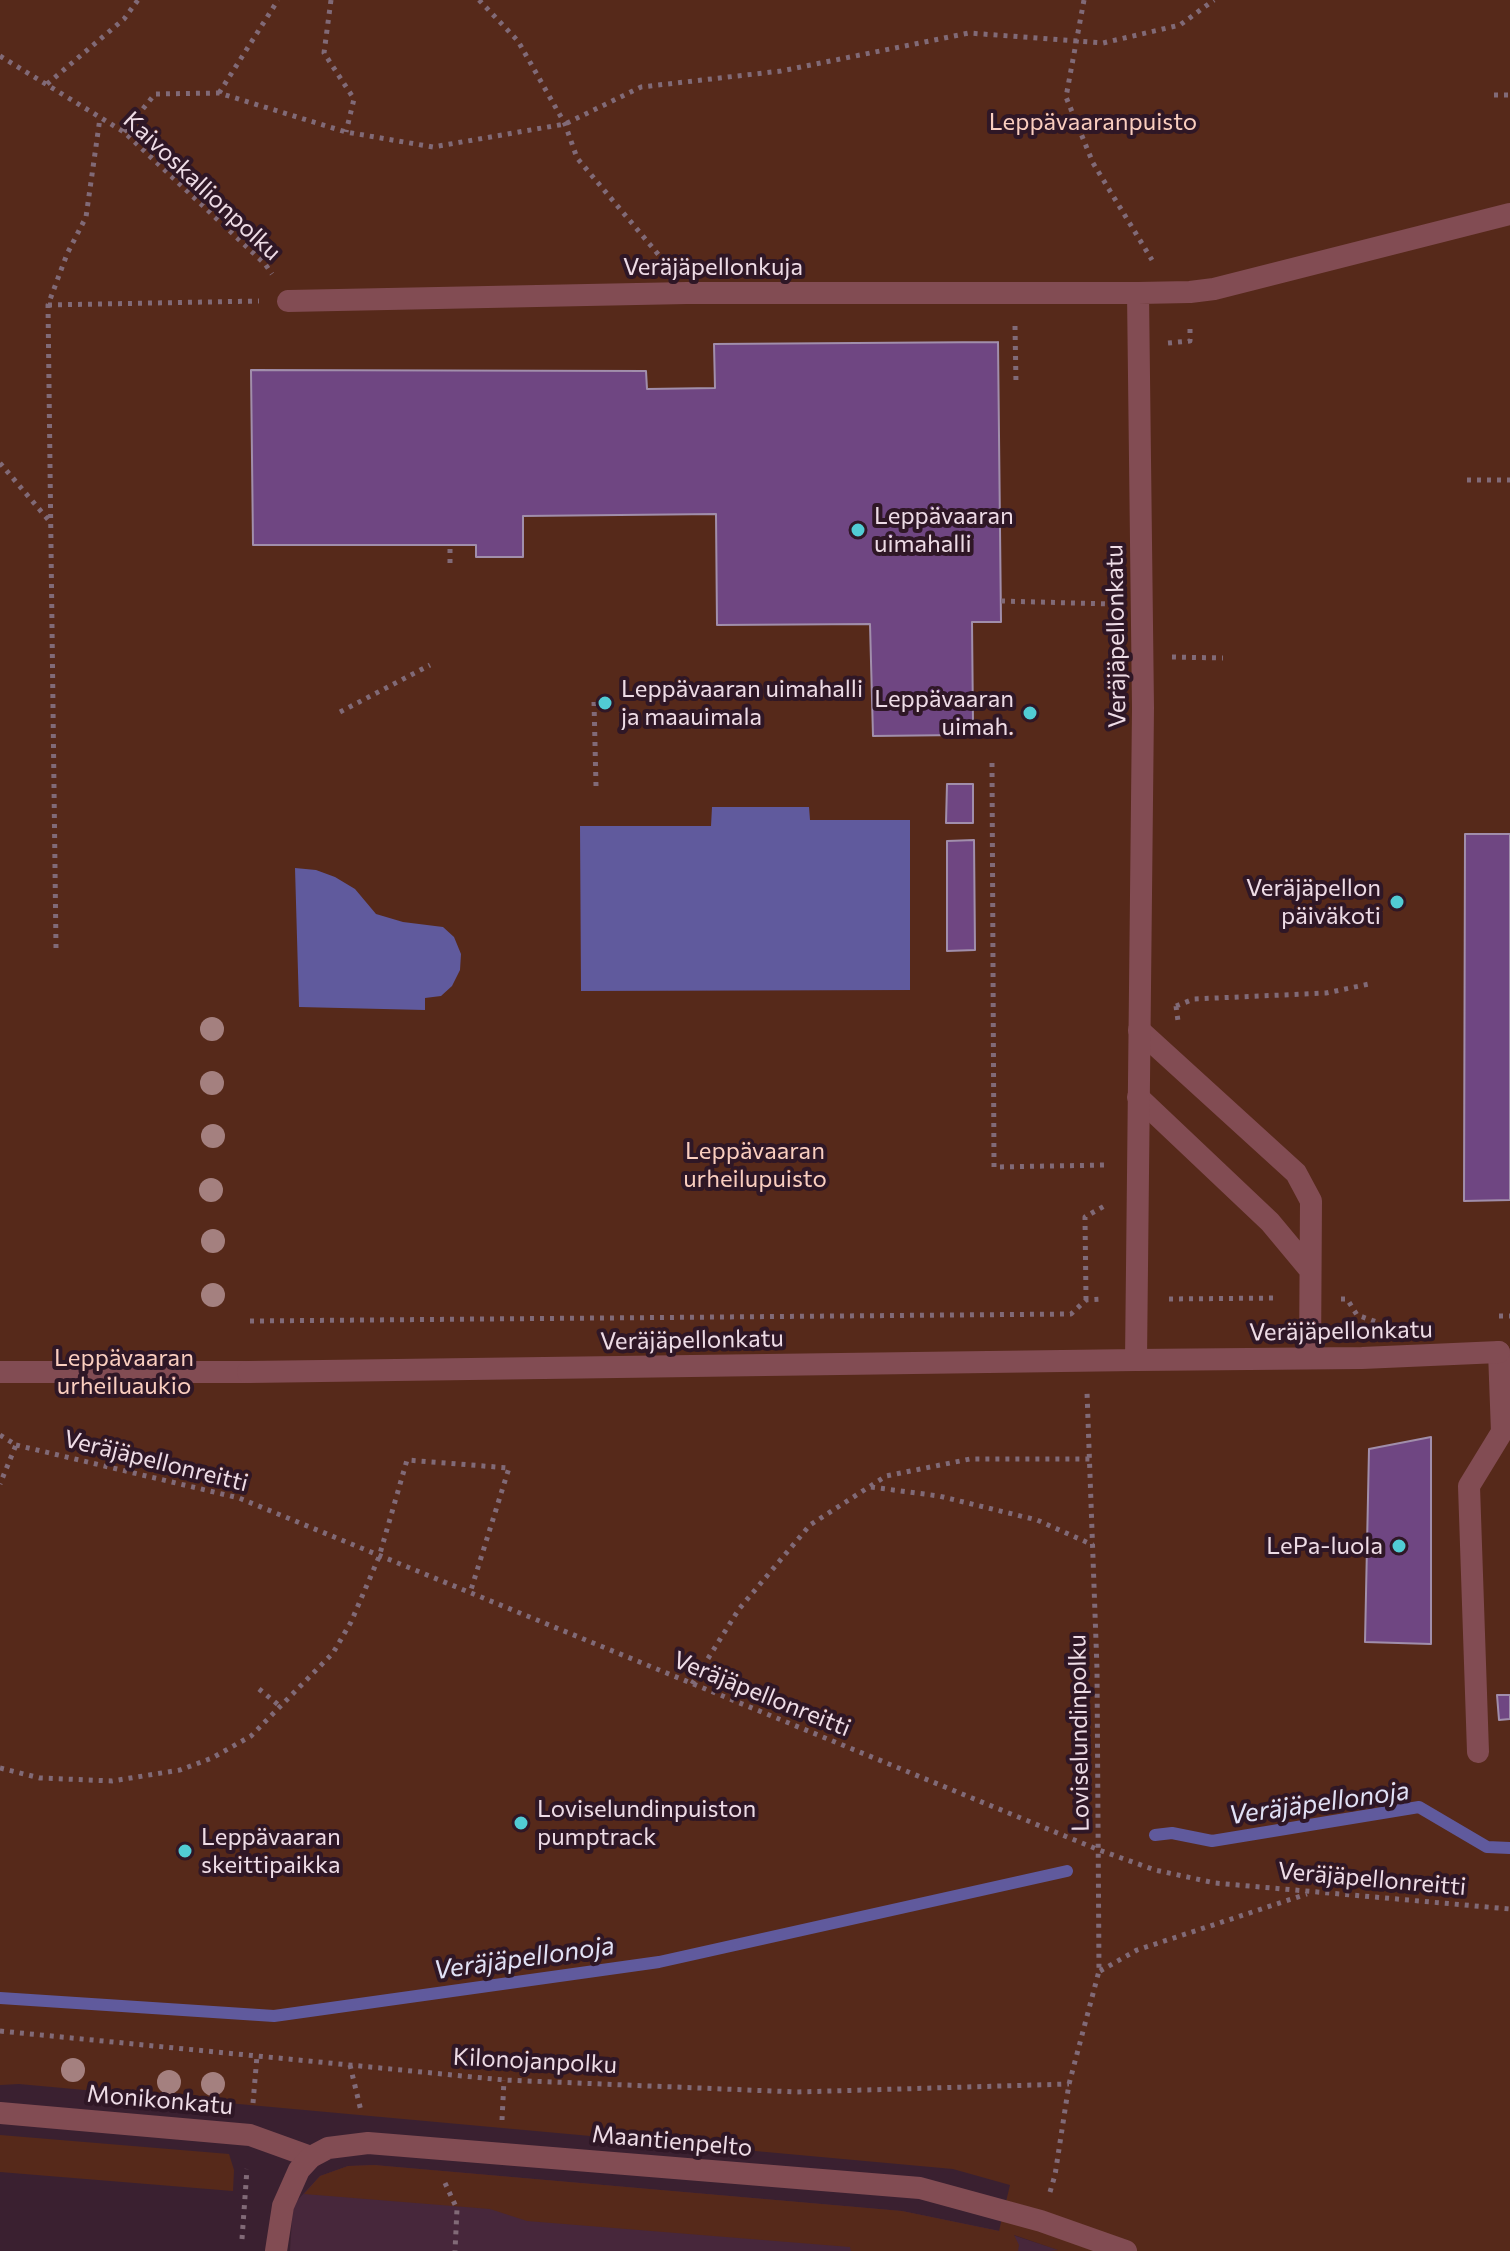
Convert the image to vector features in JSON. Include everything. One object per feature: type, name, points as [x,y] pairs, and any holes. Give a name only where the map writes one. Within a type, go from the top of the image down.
[{"type":"street","points":[[1138,293],[1214,289],[1510,214]]},
{"type":"street","name":"Veräjäpellonkuja","points":[[288,301],[687,293],[1138,293]]},
{"type":"street","name":"Veräjäpellonkatu","points":[[1136,1360],[1143,708],[1138,293]]},
{"type":"street","points":[[1139,1030],[1296,1173],[1311,1201],[1310,1358]]},
{"type":"street","points":[[1138,1097],[1270,1222],[1310,1270]]},
{"type":"street","name":"Veräjäpellonkatu","points":[[0,1372],[248,1372],[1310,1358],[1499,1352],[1502,1432],[1469,1486],[1478,1752]]},
{"type":"street","name":"Monikonkatu","points":[[0,2113],[250,2135],[311,2157]]},
{"type":"street","name":"Maantienpelto","points":[[311,2157],[328,2148],[368,2143],[920,2188],[1041,2221],[1126,2251]]},
{"type":"street","points":[[276,2251],[283,2206],[299,2170],[311,2157]]},
{"type":"path","points":[[47,84],[124,19],[138,0]]},
{"type":"path","points":[[219,93],[278,0]]},
{"type":"path","points":[[331,0],[324,53],[354,99],[346,132]]},
{"type":"path","points":[[479,0],[518,41],[565,124],[577,158],[687,293]]},
{"type":"path","points":[[1084,0],[1066,97],[1093,163],[1152,261]]},
{"type":"path","points":[[124,132],[155,94],[219,93],[346,132],[433,147],[565,124],[641,87],[781,71],[969,33],[1103,43],[1180,25],[1214,0]]},
{"type":"path","name":"Kaivoskallionpolku","points":[[0,56],[124,132],[265,264],[288,301]]},
{"type":"path","points":[[1494,95],[1510,95]]},
{"type":"path","points":[[56,948],[48,305],[67,254],[86,217],[100,118]]},
{"type":"path","points":[[1015,293],[1016,384]]},
{"type":"path","points":[[0,463],[51,524]]},
{"type":"path","points":[[1467,480],[1510,480]]},
{"type":"path","points":[[450,545],[450,563]]},
{"type":"path","points":[[1001,601],[1112,604]]},
{"type":"path","points":[[340,712],[430,665]]},
{"type":"path","points":[[594,702],[596,786]]},
{"type":"path","points":[[992,763],[994,1167],[1115,1165]]},
{"type":"path","points":[[1139,1006],[1176,1006],[1194,999],[1326,993],[1369,984]]},
{"type":"path","points":[[250,1321],[1071,1314],[1086,1300],[1311,1298],[1347,1299],[1357,1315],[1374,1323],[1390,1322]]},
{"type":"path","points":[[1495,1316],[1510,1316]]},
{"type":"path","name":"Loviselundinpolku","points":[[1041,2221],[1055,2175],[1069,2084],[1099,1971],[1093,1545],[1087,1387]]},
{"type":"path","name":"Veräjäpellonreitti","points":[[0,1435],[16,1445],[239,1498],[1099,1850],[1155,1870],[1215,1883],[1510,1909]]},
{"type":"path","points":[[0,1484],[16,1445]]},
{"type":"path","points":[[692,1684],[739,1609],[810,1525],[886,1476],[970,1459],[1090,1459]]},
{"type":"path","points":[[0,1768],[40,1778],[112,1781],[180,1770],[212,1758],[251,1736],[333,1653],[351,1622],[379,1557],[407,1460],[509,1468],[470,1594]]},
{"type":"path","points":[[870,1486],[939,1496],[1037,1520],[1093,1545]]},
{"type":"path","points":[[259,1689],[281,1707]]},
{"type":"path","points":[[1099,1971],[1137,1950],[1312,1893]]},
{"type":"path","name":"Kilonojanpolku","points":[[0,2031],[504,2080],[797,2092],[1069,2084]]},
{"type":"path","points":[[350,2065],[368,2143]]},
{"type":"path","points":[[501,2153],[504,2080]]},
{"type":"path","points":[[435,2147],[457,2209],[455,2251]]},
{"type":"shaded area","points":[[712,807],[809,807],[810,820],[910,820],[910,990],[581,991],[580,826],[711,826]]},
{"type":"shaded area","points":[[295,868],[316,870],[335,877],[355,889],[376,914],[403,922],[443,927],[454,937],[461,954],[460,970],[452,986],[441,996],[425,998],[425,1010],[299,1007]]},
{"type":"shaded area","points":[[374,2165],[902,2211],[1000,2231],[1062,2251],[290,2251],[293,2205],[320,2176],[348,2166]]},
{"type":"green space","name":"Leppävaaran urheilupuisto","points":[[0,0],[1510,0],[1510,2251],[1050,2251],[1058,2250],[1014,2235],[1019,2245],[1018,2251],[851,2251],[850,2247],[527,2221],[490,2209],[304,2194],[320,2176],[348,2166],[374,2165],[902,2211],[999,2231],[1010,2185],[953,2169],[19,2084],[0,2085]]},
{"type":"green space","points":[[0,2135],[229,2154],[234,2170],[233,2191],[0,2172]]},
{"type":"building","name":"Leppävaaran uimahalli","points":[[998,342],[1001,622],[972,622],[973,724],[961,724],[961,735],[873,736],[870,624],[717,625],[716,514],[523,516],[523,557],[476,557],[476,545],[253,545],[251,370],[646,371],[647,389],[715,388],[714,344]]},
{"type":"building","points":[[947,784],[973,784],[973,823],[946,823]]},
{"type":"building","points":[[1465,834],[1510,834],[1510,1200],[1464,1201]]},
{"type":"building","points":[[974,840],[975,950],[947,951],[947,841]]},
{"type":"building","name":"LePa-luola","points":[[1431,1437],[1431,1644],[1365,1642],[1369,1449]]},
{"type":"building","points":[[1497,1695],[1510,1695],[1510,1719],[1499,1720]]},
{"type":"waterway","name":"Veräjäpellonoja","points":[[1155,1835],[1172,1833],[1212,1841],[1419,1807],[1487,1847],[1510,1848]]},
{"type":"waterway","name":"Veräjäpellonoja","points":[[0,1998],[274,2016],[659,1962],[1067,1871]]},
{"type":"place","name":"Leppävaaran uimahalli","points":[[858,530]]},
{"type":"place","name":"Leppävaaran uimahalli ja maauimala","points":[[605,703]]},
{"type":"place","name":"Leppävaaran uimah.","points":[[1030,713]]},
{"type":"place","name":"Veräjäpellon päiväkoti","points":[[1397,902]]},
{"type":"place","name":"LePa-luola","points":[[1399,1546]]},
{"type":"place","name":"Loviselundinpuiston pumptrack","points":[[521,1823]]},
{"type":"place","name":"Leppävaaran skeittipaikka","points":[[185,1851]]},
{"type":"park label","name":"Leppävaaranpuisto","points":[[1093,122]]},
{"type":"park label","name":"Leppävaaran urheiluaukio","points":[[124,1372]]}]
